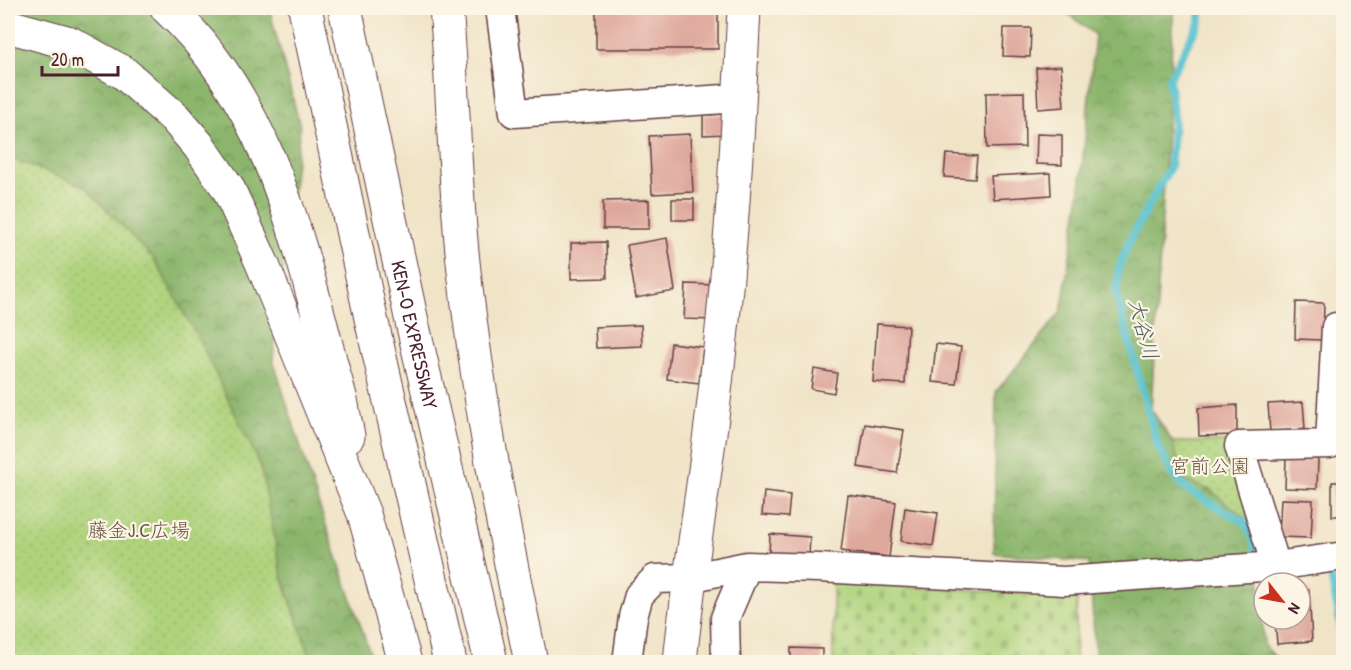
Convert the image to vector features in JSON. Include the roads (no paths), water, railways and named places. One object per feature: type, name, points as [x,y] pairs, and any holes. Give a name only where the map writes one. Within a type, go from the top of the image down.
[{"type":"main road","points":[[167,8],[194,32],[228,76],[256,128],[280,183],[341,400],[363,514],[405,663]]},
{"type":"main road","name":"KEN-O EXPRESSWAY","points":[[305,8],[372,323],[450,663]]},
{"type":"main road","name":"KEN-O EXPRESSWAY","points":[[345,8],[412,322],[491,663]]},
{"type":"main road","points":[[446,8],[455,169],[464,272],[495,485],[531,663]]},
{"type":"main road","points":[[680,663],[688,578],[717,383],[740,98],[744,8]]},
{"type":"main road","points":[[8,26],[70,43],[124,73],[175,118],[199,146],[228,188],[262,263],[363,514]]},
{"type":"street","points":[[500,8],[514,113],[740,98]]},
{"type":"street","points":[[1276,566],[1239,446],[1330,444],[1336,327],[1344,327]]},
{"type":"street","points":[[627,663],[633,617],[639,595],[655,579],[688,578],[747,566],[1064,581],[1276,566],[1344,556]]},
{"type":"street","points":[[726,663],[725,618],[747,566]]},
{"type":"waterway","name":"大谷川","points":[[1200,8],[1200,21],[1169,79],[1174,123],[1170,167],[1131,238],[1119,267],[1116,294],[1157,443],[1171,472],[1186,489],[1246,523],[1258,560]]},
{"type":"waterway","name":"大谷川","points":[[1332,580],[1344,643]]},
{"type":"park label","name":"宮前公園","points":[[1210,465]]},
{"type":"park label","name":"藤金J.C広場","points":[[139,529]]}]
